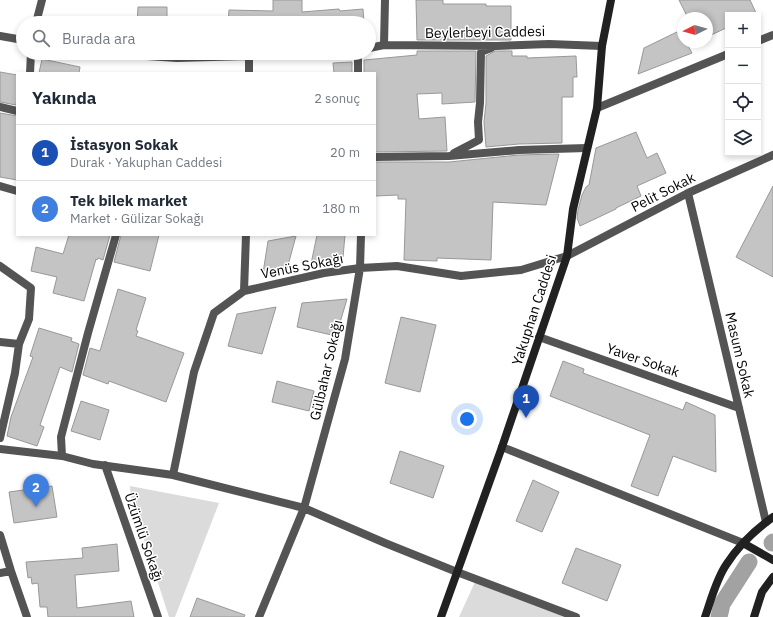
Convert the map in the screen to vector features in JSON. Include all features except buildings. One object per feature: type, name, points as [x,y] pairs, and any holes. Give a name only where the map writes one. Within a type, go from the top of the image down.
[{"type":"street","points":[[38,16],[42,0]]},
{"type":"street","points":[[384,46],[385,0]]},
{"type":"street","name":"Yakuphan Caddesi","points":[[441,617],[502,448],[566,256],[573,209],[597,108],[602,46],[611,0]]},
{"type":"street","points":[[761,40],[773,35]]},
{"type":"street","points":[[0,36],[16,39]]},
{"type":"street","name":"Beylerbeyi Caddesi","points":[[376,47],[549,44],[602,46]]},
{"type":"street","points":[[450,156],[479,140],[478,122],[481,52],[496,46]]},
{"type":"street","points":[[597,108],[725,55]]},
{"type":"street","points":[[30,72],[31,60]]},
{"type":"street","points":[[249,60],[249,72]]},
{"type":"street","points":[[358,60],[358,72]]},
{"type":"street","points":[[0,107],[16,111]]},
{"type":"street","points":[[376,157],[450,156],[519,150],[587,148]]},
{"type":"street","name":"Pelit Sokak","points":[[566,256],[688,193],[773,155]]},
{"type":"street","points":[[0,186],[16,191]]},
{"type":"street","name":"Masum Sokak","points":[[688,193],[766,522]]},
{"type":"street","points":[[62,456],[61,437],[88,333],[116,236]]},
{"type":"street","points":[[244,291],[246,236]]},
{"type":"street","name":"Gülbahar Sokağı","points":[[259,617],[304,508],[345,359],[360,268],[361,236]]},
{"type":"street","name":"Venüs Sokağı","points":[[173,475],[194,372],[214,313],[244,291],[324,273],[360,268],[397,266],[460,276],[521,270],[566,256]]},
{"type":"street","points":[[0,266],[31,288],[28,320],[19,344],[15,373],[0,438]]},
{"type":"street","name":"Yaver Sokak","points":[[539,338],[739,408]]},
{"type":"street","points":[[0,342],[19,344]]},
{"type":"street","points":[[502,448],[743,542],[773,560]]},
{"type":"street","points":[[0,449],[62,456],[93,464],[173,475],[304,508],[385,544],[576,617]]},
{"type":"street","name":"Üzümlü Sokağı","points":[[105,465],[158,617]]},
{"type":"street","points":[[705,617],[713,593],[725,566],[743,542],[773,517]]},
{"type":"street","points":[[0,535],[27,617]]},
{"type":"street","points":[[0,573],[11,571]]},
{"type":"street","points":[[754,617],[762,592],[773,578]]},
{"type":"shaded area","points":[[130,486],[219,503],[175,617],[169,617],[131,499]]},
{"type":"shaded area","points":[[475,582],[568,617],[459,617]]},
{"type":"waterway","points":[[719,617],[722,604],[749,562]]},
{"type":"place","name":"İstasyon Sokak","points":[[526,418]]},
{"type":"place","name":"Tek bilek market","points":[[36,507]]}]
